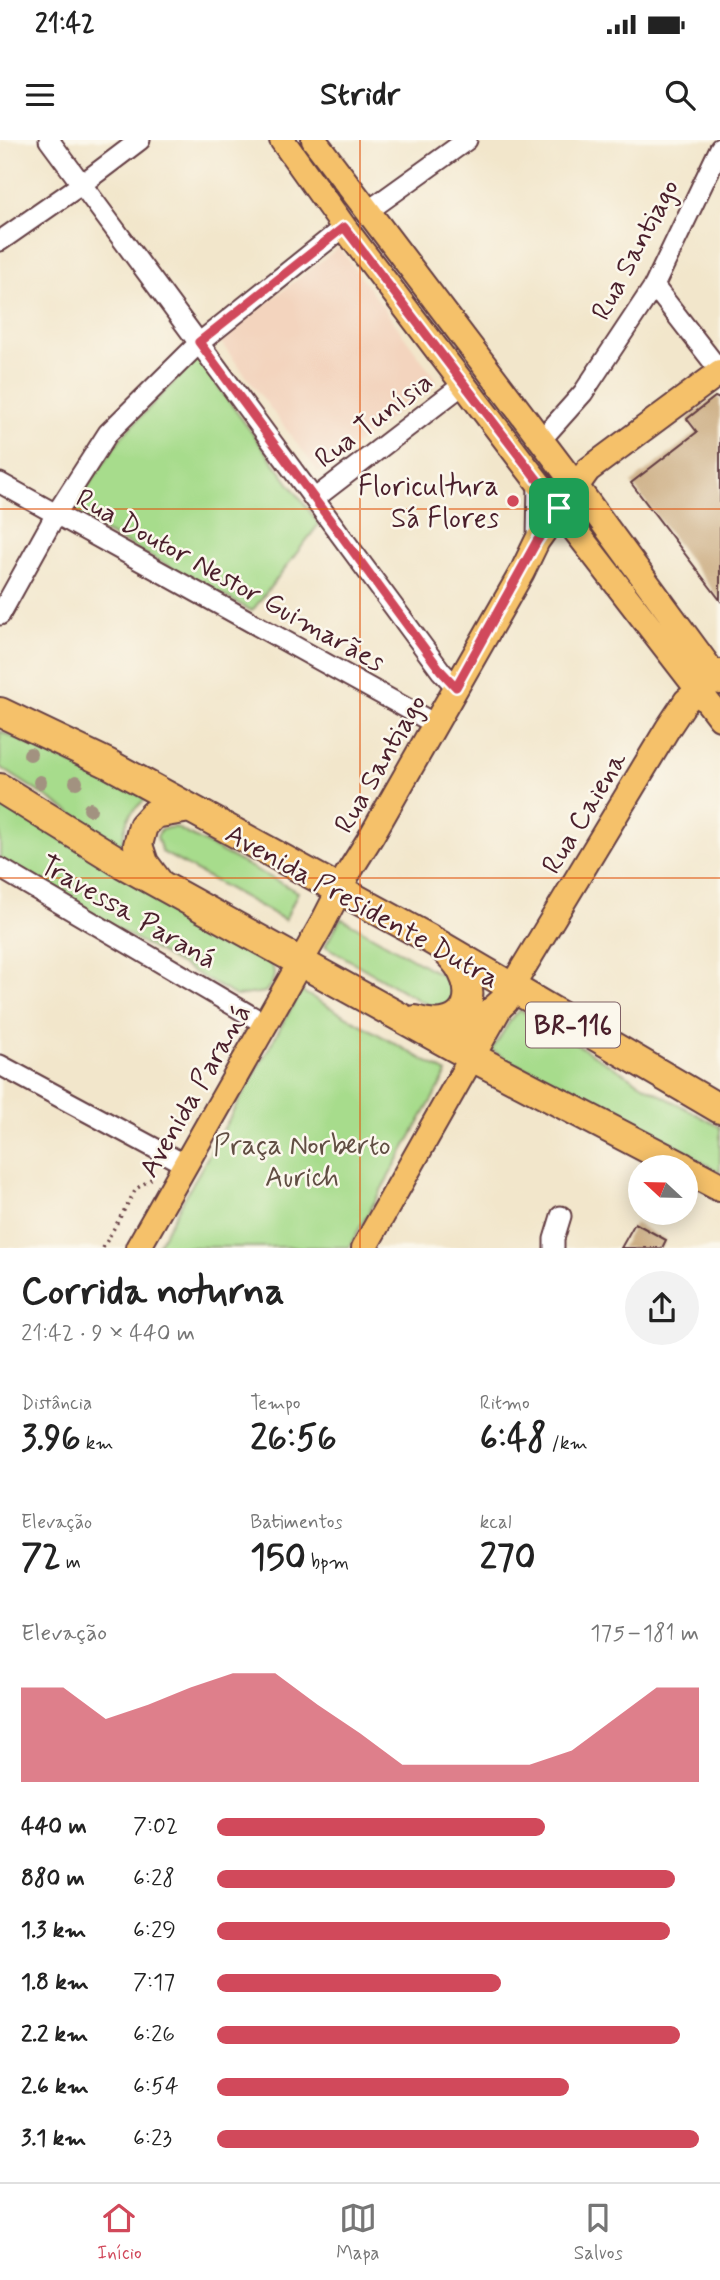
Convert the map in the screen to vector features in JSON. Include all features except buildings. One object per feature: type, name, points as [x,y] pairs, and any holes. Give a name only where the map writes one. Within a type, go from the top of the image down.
[{"type":"highway","name":"Avenida Presidente Dutra","points":[[0,712],[109,764],[428,938],[508,994],[720,1109]]},
{"type":"highway","name":"BR-116","points":[[0,788],[123,864],[472,1057],[659,1155]]},
{"type":"highway","points":[[161,885],[144,863],[138,845],[143,826],[154,814],[190,808]]},
{"type":"highway","points":[[428,938],[455,959],[466,977],[468,987],[467,1005],[461,1014],[454,1020],[436,1025]]},
{"type":"highway","points":[[391,1011],[436,1025],[470,1027],[481,1022],[508,994]]},
{"type":"highway","name":"BR-116","points":[[698,1175],[720,1187]]},
{"type":"main road","points":[[282,140],[344,227],[538,482],[713,680]]},
{"type":"main road","points":[[314,140],[579,491],[713,680],[720,718]]},
{"type":"main road","name":"Rua Santiago","points":[[321,926],[537,541],[559,508],[579,491],[588,470],[720,371]]},
{"type":"main road","name":"Rua Caiena","points":[[364,1248],[508,994],[668,728],[686,701],[713,680]]},
{"type":"main road","name":"Avenida Paraná","points":[[138,1248],[321,926]]},
{"type":"street","points":[[49,140],[433,660],[456,687]]},
{"type":"street","points":[[0,241],[140,140]]},
{"type":"street","points":[[368,211],[467,140]]},
{"type":"street","name":"Rua Santiago","points":[[541,440],[583,393],[654,286],[720,148]]},
{"type":"street","points":[[0,615],[56,514],[108,433],[199,342],[344,227]]},
{"type":"street","points":[[654,286],[720,371]]},
{"type":"street","name":"Rua Tunísia","points":[[314,499],[465,383]]},
{"type":"street","points":[[537,541],[538,482]]},
{"type":"street","name":"Rua Doutor Nestor Guimarães","points":[[0,483],[435,724]]},
{"type":"street","name":"Travessa Paraná","points":[[0,868],[265,1024]]},
{"type":"street","points":[[0,1065],[186,1165]]},
{"type":"street","points":[[554,1248],[561,1216]]},
{"type":"shaded area","points":[[339,247],[437,381],[319,473],[219,340]]},
{"type":"green space","points":[[197,358],[319,524],[252,611],[70,513],[122,436]]},
{"type":"green space","points":[[0,731],[147,798],[128,819],[122,846],[0,767]]},
{"type":"green space","points":[[0,804],[265,956],[272,965],[274,974],[269,987],[265,992],[236,996],[0,862]]},
{"type":"green space","points":[[175,827],[298,892],[285,920],[162,852],[157,837],[161,829]]},
{"type":"green space","points":[[341,918],[448,979],[452,996],[448,1004],[430,1006],[325,946]]},
{"type":"green space","name":"Praça Norberto Aurich","points":[[301,991],[447,1073],[349,1247],[157,1247]]},
{"type":"green space","points":[[520,1010],[648,1088],[720,1127],[720,1172],[698,1160],[698,1155],[689,1155],[492,1050],[513,1016]]},
{"type":"place","name":"Floricultura Sá Flores","points":[[513,501]]},
{"type":"route","points":[[344,227],[559,508],[537,541],[456,687],[441,671],[199,342],[344,227]]}]
